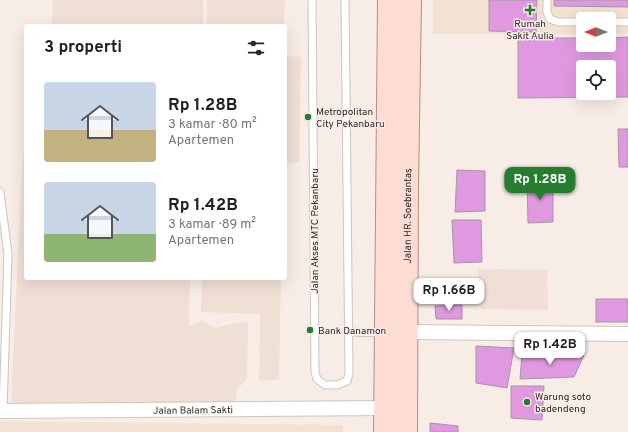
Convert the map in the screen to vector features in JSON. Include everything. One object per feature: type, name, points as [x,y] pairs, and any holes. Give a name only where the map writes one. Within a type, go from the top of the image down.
[{"type":"main road","name":"Jalan HR. Soebrantas","points":[[389,0],[396,332],[406,432]]},
{"type":"main road","name":"Jalan HR. Soebrantas","points":[[385,432],[386,408],[396,332],[410,0]]},
{"type":"street","points":[[396,332],[628,334]]},
{"type":"street","name":"Jalan Balam Sakti","points":[[2,411],[386,408]]},
{"type":"lane","name":"Jalan Akses MTC Pekanbaru","points":[[312,0],[315,372],[317,379],[325,385],[337,385],[348,381],[349,332],[345,0]]},
{"type":"lane","points":[[548,0],[547,12],[550,19],[558,22],[576,22]]},
{"type":"lane","points":[[616,22],[628,22]]},
{"type":"lane","points":[[0,192],[8,254],[2,411]]},
{"type":"lane","points":[[349,332],[396,332]]},
{"type":"shaded area","points":[[53,0],[203,0],[203,24],[52,24]]},
{"type":"shaded area","points":[[207,0],[285,0],[284,24],[207,24]]},
{"type":"shaded area","name":"Rumah Sakit Aulia","points":[[433,0],[628,0],[628,34],[616,34],[616,12],[576,12],[576,34],[433,34]]},
{"type":"shaded area","points":[[287,56],[301,57],[299,163],[287,163]]},
{"type":"shaded area","points":[[24,152],[24,280],[190,280],[189,326],[201,321],[216,328],[235,323],[248,322],[247,378],[237,390],[236,403],[15,405],[11,402]]},
{"type":"shaded area","points":[[478,269],[547,270],[548,310],[481,309]]},
{"type":"shaded area","points":[[202,280],[281,280],[279,380],[259,380],[260,314],[201,312]]},
{"type":"shaded area","points":[[0,421],[343,425],[343,432],[0,432]]},
{"type":"building","points":[[489,0],[537,0],[536,32],[489,31]]},
{"type":"building","points":[[554,0],[628,0],[628,7],[554,6]]},
{"type":"building","points":[[628,37],[628,97],[616,97],[616,60],[576,60],[576,97],[518,98],[518,38],[576,38],[576,52],[616,52],[616,38]]},
{"type":"building","points":[[618,129],[628,129],[628,167],[619,167]]},
{"type":"building","points":[[457,170],[485,171],[485,211],[455,212]]},
{"type":"building","points":[[553,180],[553,222],[528,223],[527,181]]},
{"type":"building","points":[[452,220],[481,220],[482,262],[454,263]]},
{"type":"building","points":[[596,299],[628,299],[628,322],[596,322]]},
{"type":"building","points":[[462,305],[462,319],[436,319],[435,306]]},
{"type":"building","points":[[476,346],[514,348],[507,388],[476,383]]},
{"type":"building","points":[[522,355],[584,355],[574,377],[520,379]]},
{"type":"building","name":"Warung soto badendeng","points":[[511,386],[544,386],[542,420],[511,418]]},
{"type":"building","points":[[430,423],[458,426],[458,432],[430,432]]},
{"type":"place","name":"Rumah Sakit Aulia","points":[[530,10]]},
{"type":"place","name":"Metropolitan City Pekanbaru","points":[[308,117]]},
{"type":"place","name":"Bank Danamon","points":[[310,330]]},
{"type":"place","name":"Warung soto badendeng","points":[[527,402]]}]
